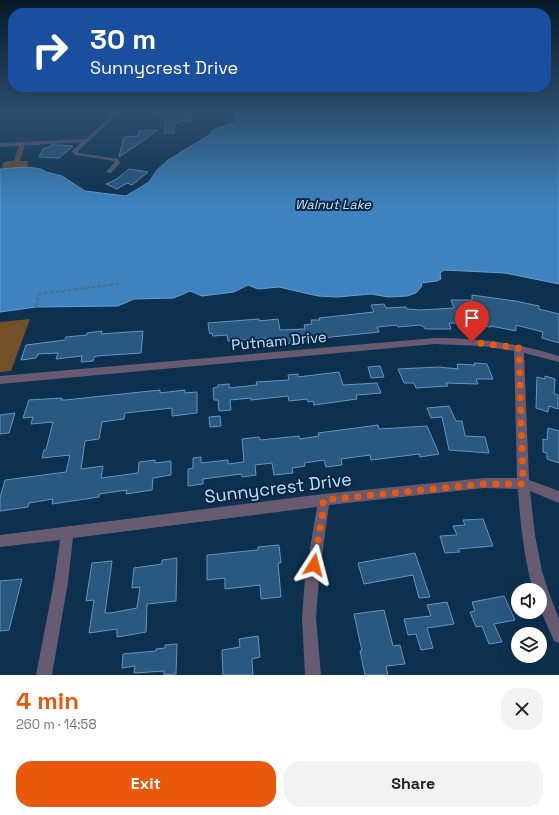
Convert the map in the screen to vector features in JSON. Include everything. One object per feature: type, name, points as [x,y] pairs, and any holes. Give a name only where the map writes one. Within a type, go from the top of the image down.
[{"type":"street","points":[[0,145],[44,142]]},
{"type":"street","points":[[84,142],[75,151],[75,153],[116,160],[117,163],[109,172]]},
{"type":"street","name":"Putnam Drive","points":[[0,380],[434,341],[482,343],[519,348],[559,359]]},
{"type":"street","points":[[519,348],[523,484],[528,535],[533,563],[542,593],[559,636]]},
{"type":"street","name":"Sunnycrest Drive","points":[[0,541],[323,500],[484,484],[523,484],[559,497]]},
{"type":"street","points":[[313,675],[309,618],[312,578],[323,510],[323,500]]},
{"type":"street","points":[[44,675],[61,582],[67,533]]},
{"type":"path","points":[[5,167],[6,162],[14,162]]},
{"type":"path","points":[[36,307],[39,294],[120,284]]},
{"type":"shaded area","points":[[19,144],[25,144],[20,161],[28,161],[27,167],[2,169],[3,162],[14,161]]},
{"type":"shaded area","points":[[30,319],[11,371],[0,372],[0,322]]},
{"type":"water","name":"Walnut Lake","points":[[197,142],[559,142],[559,284],[505,273],[444,270],[440,273],[441,279],[421,283],[422,286],[416,293],[407,296],[388,297],[371,294],[337,297],[318,296],[279,287],[258,289],[248,285],[234,292],[202,296],[190,291],[174,298],[134,299],[118,306],[36,307],[0,312],[0,169],[27,167],[41,169],[46,172],[62,176],[85,191],[126,196],[149,182],[157,170],[168,160]]},
{"type":"building","points":[[123,142],[140,142],[119,157]]},
{"type":"building","points":[[51,145],[73,146],[59,158],[39,157],[44,148],[50,147]]},
{"type":"building","points":[[129,169],[148,172],[132,185],[127,183],[117,189],[106,184],[117,179]]},
{"type":"building","points":[[472,295],[539,306],[539,309],[559,314],[559,343],[542,338],[543,332],[516,325],[516,331],[491,326],[478,326],[477,323],[449,323],[451,329],[425,329],[420,325],[398,327],[397,325],[377,327],[379,332],[271,345],[270,339],[266,340],[266,338],[228,341],[227,335],[213,336],[212,333],[210,334],[208,323],[278,319],[280,330],[305,329],[304,325],[312,324],[311,320],[320,320],[319,318],[374,312],[371,305],[384,304],[386,308],[406,307],[407,309],[420,310],[454,308],[451,300],[472,300]]},
{"type":"building","points":[[102,331],[101,334],[143,331],[141,353],[97,356],[94,357],[93,361],[81,362],[82,356],[56,359],[58,353],[38,354],[36,358],[21,360],[26,345],[65,340],[66,337],[87,335],[87,333]]},
{"type":"building","points":[[474,363],[487,364],[493,379],[476,379],[478,384],[446,383],[448,386],[416,388],[414,383],[404,383],[398,369],[439,367],[458,369],[457,364],[475,365]]},
{"type":"building","points":[[380,366],[384,377],[371,378],[368,367]]},
{"type":"building","points":[[339,372],[343,385],[377,383],[381,393],[356,395],[357,399],[314,405],[313,401],[308,402],[307,399],[289,401],[288,396],[251,400],[251,398],[230,400],[231,410],[219,411],[218,400],[214,400],[213,388],[218,387],[218,385],[229,384],[229,388],[257,385],[256,382],[289,380],[288,375],[298,374],[298,377]]},
{"type":"building","points":[[545,376],[555,379],[554,394],[558,395],[558,409],[549,406],[548,412],[536,408],[537,377],[545,379]]},
{"type":"building","points":[[160,390],[160,393],[185,390],[185,393],[197,392],[197,413],[172,416],[172,408],[125,413],[124,419],[102,422],[99,439],[85,441],[81,469],[103,466],[101,478],[138,473],[139,462],[155,460],[155,463],[171,461],[171,475],[153,478],[152,490],[126,494],[127,490],[99,494],[99,497],[52,504],[53,499],[29,503],[28,507],[0,511],[0,498],[5,480],[66,472],[70,455],[42,458],[44,450],[46,450],[53,422],[31,424],[33,417],[23,418],[29,400],[62,398],[61,400],[65,400]]},
{"type":"building","points":[[449,406],[456,421],[462,421],[465,436],[485,437],[489,453],[449,450],[442,417],[431,418],[427,408]]},
{"type":"building","points":[[15,413],[9,433],[0,434],[0,415]]},
{"type":"building","points":[[220,416],[221,426],[210,427],[209,417]]},
{"type":"building","points":[[378,425],[379,429],[427,426],[439,454],[420,457],[419,454],[371,460],[370,455],[341,459],[342,465],[326,467],[324,460],[304,463],[305,466],[292,468],[293,473],[274,475],[272,463],[255,465],[256,475],[242,477],[241,474],[203,479],[203,484],[188,486],[188,469],[193,468],[193,458],[201,457],[201,463],[228,460],[228,464],[244,462],[242,439],[259,437],[260,440],[299,436],[300,439],[319,436],[318,433]]},
{"type":"building","points":[[548,428],[559,431],[559,463],[547,459],[547,453],[543,452],[543,439],[547,440]]},
{"type":"building","points":[[483,519],[493,546],[458,549],[460,552],[445,553],[440,536],[457,535],[453,526],[465,525],[463,520]]},
{"type":"building","points":[[279,545],[281,563],[278,563],[281,597],[261,599],[260,585],[225,589],[225,578],[207,580],[207,555],[258,550],[258,547]]},
{"type":"building","points":[[415,553],[430,597],[419,598],[413,575],[364,584],[358,563]]},
{"type":"building","points":[[177,558],[176,601],[147,604],[146,632],[117,637],[117,629],[89,633],[94,600],[86,601],[92,563],[112,561],[105,613],[110,613],[137,608],[140,587],[132,588],[134,568],[162,564],[162,560]]},
{"type":"building","points":[[22,579],[9,630],[0,631],[0,581]]},
{"type":"building","points":[[504,596],[511,611],[511,619],[515,620],[494,624],[502,642],[489,644],[482,626],[476,627],[470,612],[475,611],[472,602]]},
{"type":"building","points":[[447,602],[454,624],[427,628],[433,648],[421,650],[416,634],[408,635],[404,619],[431,616],[427,605]]},
{"type":"building","points":[[384,610],[393,646],[400,645],[405,664],[386,666],[388,675],[365,675],[360,651],[362,651],[354,614]]},
{"type":"building","points":[[258,636],[260,657],[252,659],[253,675],[223,675],[222,650],[240,647],[239,639]]},
{"type":"building","points":[[177,644],[176,674],[164,675],[164,671],[134,673],[135,666],[122,668],[123,654],[156,651],[156,649],[165,648],[165,645]]},
{"type":"route","points":[[314,565],[323,510],[323,500],[484,484],[523,484],[519,348],[472,342]]}]
